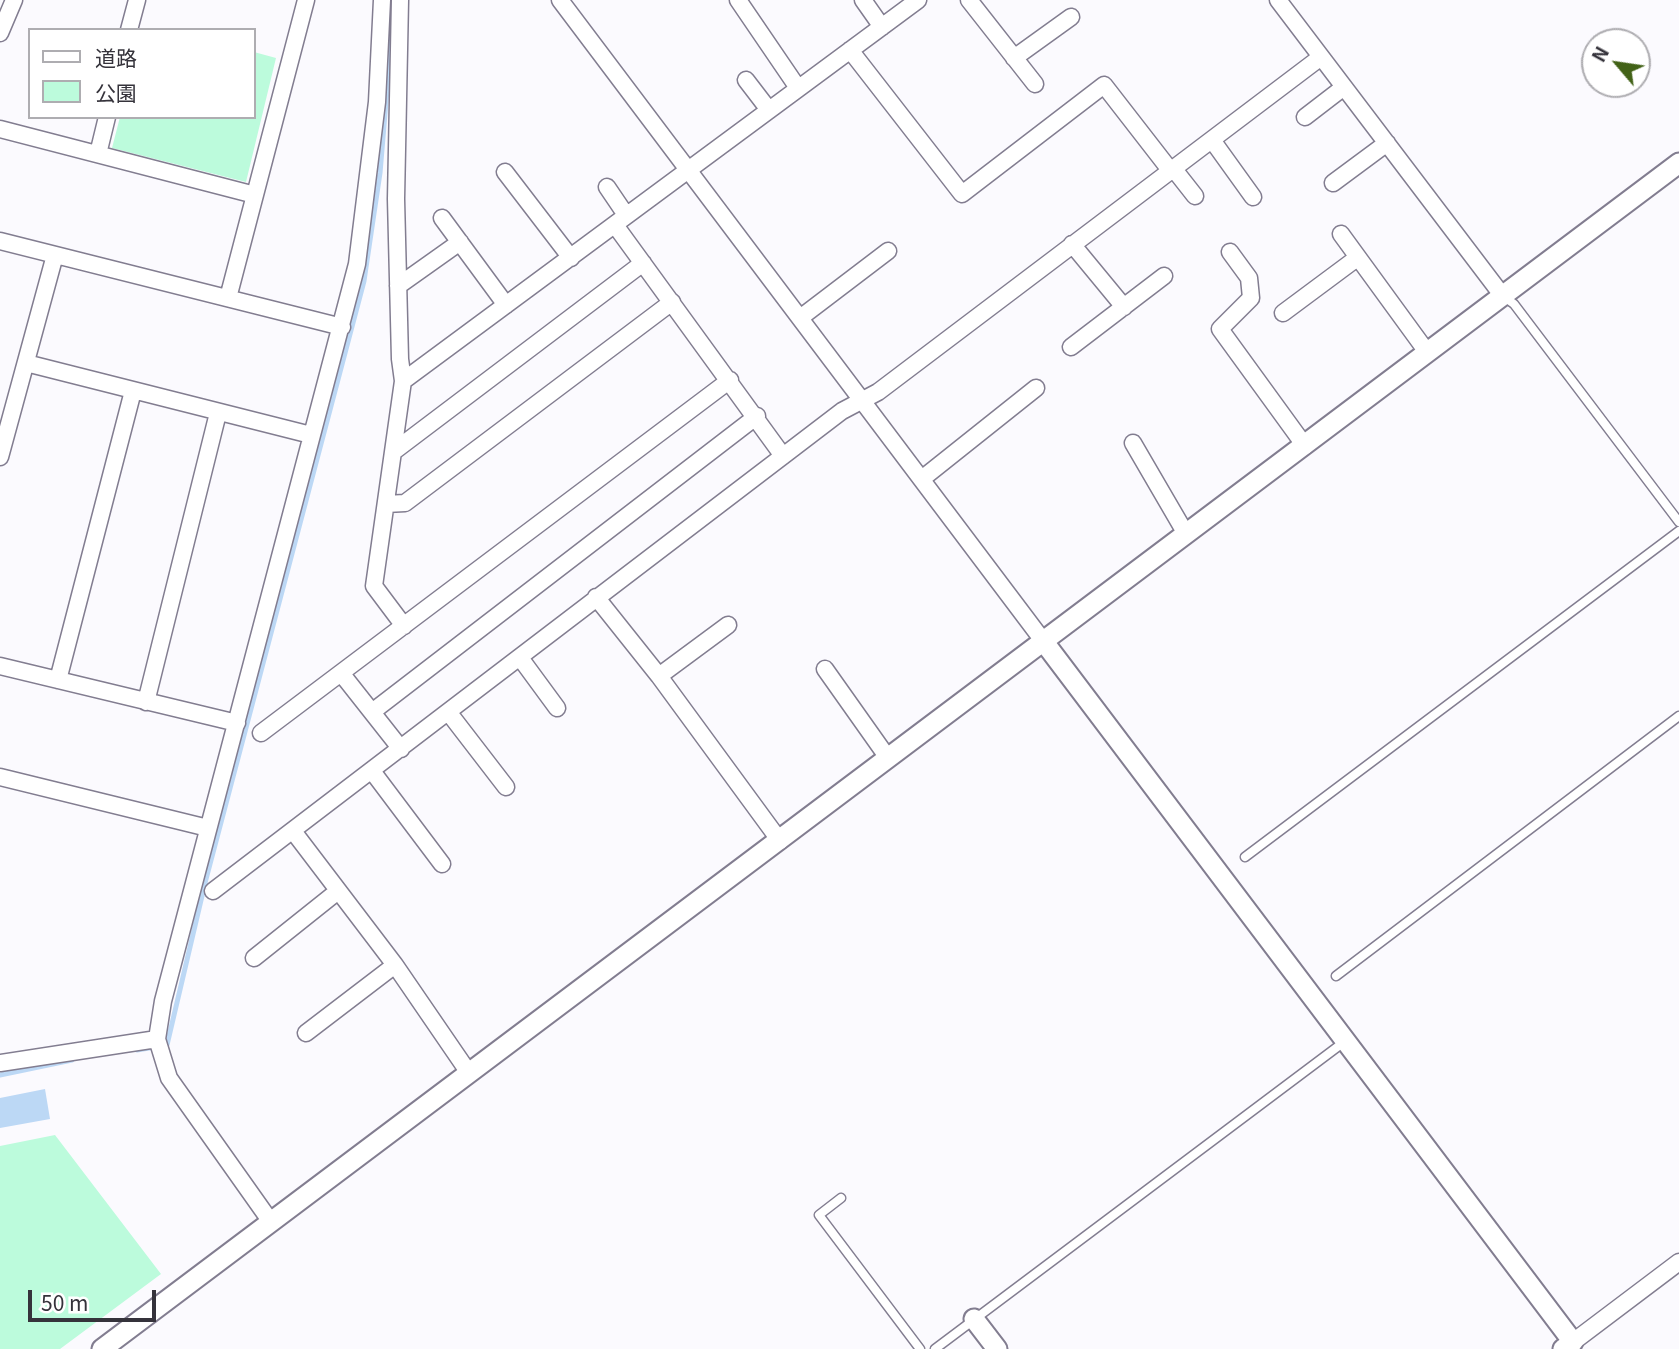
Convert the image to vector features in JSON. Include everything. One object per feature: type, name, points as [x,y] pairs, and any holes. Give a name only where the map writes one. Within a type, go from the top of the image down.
[{"type":"street","points":[[0,33],[14,0]]},
{"type":"street","points":[[130,28],[137,0]]},
{"type":"street","points":[[228,298],[306,0]]},
{"type":"street","points":[[271,1222],[169,1079],[157,1038],[163,1001],[357,264],[377,102],[382,0]]},
{"type":"street","points":[[400,0],[396,97],[398,286],[403,381],[374,586],[404,626]]},
{"type":"street","points":[[560,0],[1346,1040],[1568,1345],[1679,1262]]},
{"type":"street","points":[[738,0],[798,88]]},
{"type":"street","points":[[863,0],[882,27]]},
{"type":"street","points":[[403,381],[918,0]]},
{"type":"street","points":[[970,0],[1035,84]]},
{"type":"street","points":[[1278,0],[1502,295]]},
{"type":"street","points":[[1014,58],[1070,17]]},
{"type":"street","points":[[850,50],[962,194],[1104,85],[1195,196]]},
{"type":"street","points":[[213,891],[521,659],[596,597],[842,411],[863,401],[1321,57]]},
{"type":"street","points":[[746,80],[769,110]]},
{"type":"street","points":[[1305,117],[1345,87]]},
{"type":"street","points":[[98,154],[107,119]]},
{"type":"street","points":[[0,129],[255,195]]},
{"type":"street","points":[[1212,140],[1253,197]]},
{"type":"street","points":[[1333,184],[1387,143]]},
{"type":"street","points":[[103,1349],[1679,163]]},
{"type":"street","points":[[505,172],[570,258]]},
{"type":"street","points":[[607,187],[620,220],[643,263],[757,416],[783,456]]},
{"type":"street","points":[[442,218],[506,305]]},
{"type":"street","points":[[1341,234],[1427,352]]},
{"type":"street","points":[[0,241],[341,327]]},
{"type":"street","points":[[398,286],[460,242]]},
{"type":"street","points":[[1072,244],[1124,307]]},
{"type":"street","points":[[800,318],[888,251]]},
{"type":"street","points":[[1230,252],[1249,278],[1251,298],[1220,329],[1305,446]]},
{"type":"street","points":[[0,457],[55,255]]},
{"type":"street","points":[[1283,313],[1357,258]]},
{"type":"street","points":[[393,452],[643,263]]},
{"type":"street","points":[[1071,347],[1164,276]]},
{"type":"street","points":[[386,504],[405,503],[672,302]]},
{"type":"street","points":[[26,363],[311,435]]},
{"type":"street","points":[[261,733],[730,380]]},
{"type":"street","points":[[923,478],[1036,388]]},
{"type":"street","points":[[58,680],[133,391]]},
{"type":"street","points":[[146,702],[218,413]]},
{"type":"street","points":[[372,712],[757,416]]},
{"type":"street","points":[[1133,443],[1186,534]]},
{"type":"street","points":[[596,597],[659,676],[780,841]]},
{"type":"street","points":[[659,676],[728,625]]},
{"type":"street","points":[[521,659],[557,708]]},
{"type":"street","points":[[0,666],[237,723]]},
{"type":"street","points":[[825,669],[888,758]]},
{"type":"street","points":[[341,673],[401,750]]},
{"type":"street","points":[[449,713],[506,788]]},
{"type":"street","points":[[372,771],[442,864]]},
{"type":"street","points":[[0,777],[208,828]]},
{"type":"street","points":[[293,831],[395,965],[469,1073]]},
{"type":"street","points":[[254,958],[338,891]]},
{"type":"street","points":[[306,1033],[395,965]]},
{"type":"street","points":[[0,1063],[157,1038]]},
{"type":"street","points":[[974,1319],[997,1349]]},
{"type":"lane","points":[[1502,295],[1514,304],[1679,522]]},
{"type":"lane","points":[[1245,857],[1679,531]]},
{"type":"lane","points":[[1336,976],[1679,716]]},
{"type":"lane","points":[[935,1349],[1346,1040]]},
{"type":"lane","points":[[841,1198],[819,1215],[920,1349]]},
{"type":"green space","points":[[256,53],[276,58],[246,182],[112,148],[119,119],[256,119]]},
{"type":"green space","points":[[55,1135],[161,1274],[60,1349],[0,1349],[0,1146]]},
{"type":"water","points":[[45,1089],[50,1119],[0,1128],[0,1098]]},
{"type":"waterway","points":[[137,1050],[167,1045],[206,879],[364,281],[380,173],[392,30]]},
{"type":"waterway","points":[[0,1075],[72,1060]]}]
